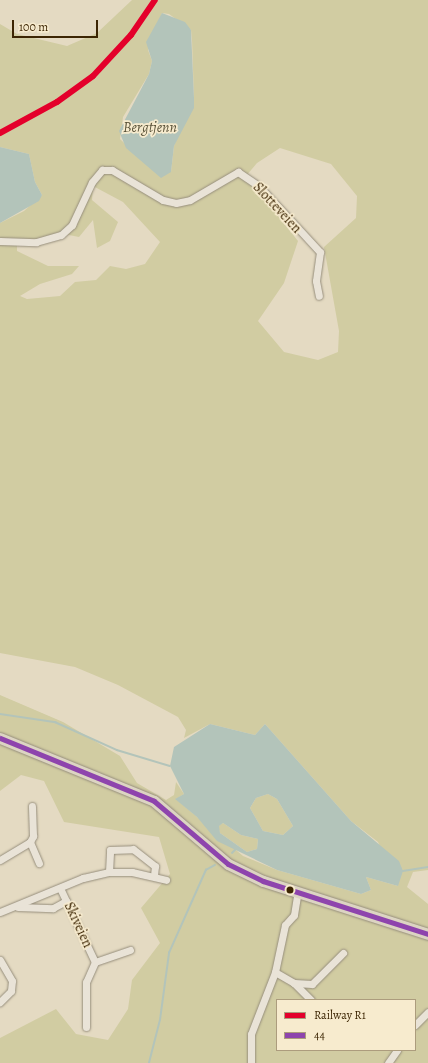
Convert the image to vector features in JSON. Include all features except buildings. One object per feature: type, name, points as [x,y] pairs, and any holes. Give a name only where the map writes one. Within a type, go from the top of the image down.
[{"type":"main road","points":[[0,738],[154,801],[228,864],[263,881],[428,934]]},
{"type":"street","name":"Slotteveien","points":[[0,241],[36,242],[61,235],[72,225],[92,182],[102,170],[112,170],[163,200],[176,203],[190,200],[238,172],[259,186],[320,252],[316,281],[319,296]]},
{"type":"street","points":[[32,806],[30,842],[39,863]]},
{"type":"street","points":[[0,860],[30,842]]},
{"type":"street","points":[[109,872],[110,850],[133,849],[155,866],[154,876]]},
{"type":"street","name":"Skiveien","points":[[0,912],[60,888],[109,872],[154,876],[166,880]]},
{"type":"street","name":"Skiveien","points":[[60,888],[95,962]]},
{"type":"street","points":[[251,1063],[251,1034],[275,972],[286,925],[294,915],[298,891]]},
{"type":"street","points":[[16,906],[53,908],[66,901]]},
{"type":"street","name":"Skiveien","points":[[86,1027],[86,982],[95,962],[130,950]]},
{"type":"street","points":[[294,983],[312,984],[344,953]]},
{"type":"street","points":[[0,960],[12,981],[11,991],[0,1002]]},
{"type":"street","points":[[275,972],[294,983],[310,999]]},
{"type":"street","points":[[416,1024],[428,1012]]},
{"type":"street","points":[[388,1063],[397,1051]]},
{"type":"shaded area","points":[[132,0],[428,0],[428,870],[413,872],[407,887],[428,904],[428,1063],[0,1063],[0,1038],[56,1009],[76,1034],[108,1040],[128,1009],[132,980],[160,943],[141,908],[170,874],[159,837],[64,822],[44,781],[21,775],[0,791],[0,695],[63,722],[120,756],[137,783],[166,800],[174,795],[176,782],[184,794],[176,799],[243,856],[277,870],[361,894],[371,890],[366,877],[398,886],[378,842],[351,821],[265,724],[255,735],[210,724],[184,738],[186,730],[178,717],[118,685],[75,667],[0,653],[0,223],[24,211],[42,195],[35,182],[29,154],[0,147],[0,24],[17,34],[67,46],[97,33]],"holes":[[[162,13],[169,14],[191,30],[192,40],[194,98],[174,146],[171,172],[143,161],[120,139],[123,117],[149,74],[152,61],[148,50]],[[280,148],[331,164],[357,196],[356,218],[324,247],[339,331],[338,352],[318,360],[284,352],[258,321],[284,283],[298,241],[246,176],[257,163]],[[93,186],[123,202],[160,242],[145,264],[126,269],[110,266],[96,280],[75,282],[60,296],[27,299],[20,296],[40,284],[72,274],[79,266],[48,266],[17,251],[17,244],[69,235],[79,237],[93,220],[97,248],[110,241],[118,222],[92,200]]]},
{"type":"shaded area","points":[[268,794],[277,799],[293,826],[283,835],[263,831],[250,808],[256,798]]},
{"type":"shaded area","points":[[223,823],[241,835],[258,839],[257,849],[247,852],[220,833],[218,826]]},
{"type":"water","name":"Bergtjenn","points":[[162,13],[185,22],[191,30],[194,108],[174,146],[171,172],[161,178],[126,148],[119,131],[149,74],[152,61],[146,42]]},
{"type":"water","points":[[0,147],[29,154],[35,182],[42,195],[39,201],[0,223]]},
{"type":"water","points":[[210,724],[255,735],[265,724],[351,821],[399,861],[403,871],[398,886],[366,877],[371,890],[361,894],[277,870],[217,841],[197,817],[175,799],[184,794],[170,766],[174,747]],"holes":[[[268,794],[277,799],[293,826],[283,835],[263,831],[250,808],[256,798]],[[223,823],[241,835],[258,839],[257,849],[247,852],[220,833],[219,826]]]},
{"type":"waterway","points":[[0,714],[55,722],[117,750],[170,766]]},
{"type":"waterway","points":[[232,853],[235,850]]},
{"type":"waterway","points":[[149,1063],[160,1020],[169,953],[206,870],[215,865]]},
{"type":"waterway","points":[[403,871],[428,867]]},
{"type":"rail line","name":"R1","points":[[0,133],[57,102],[93,76],[131,35],[155,0]]},
{"type":"transit line","name":"44","points":[[0,738],[154,801],[228,864],[263,881],[428,934]]}]
